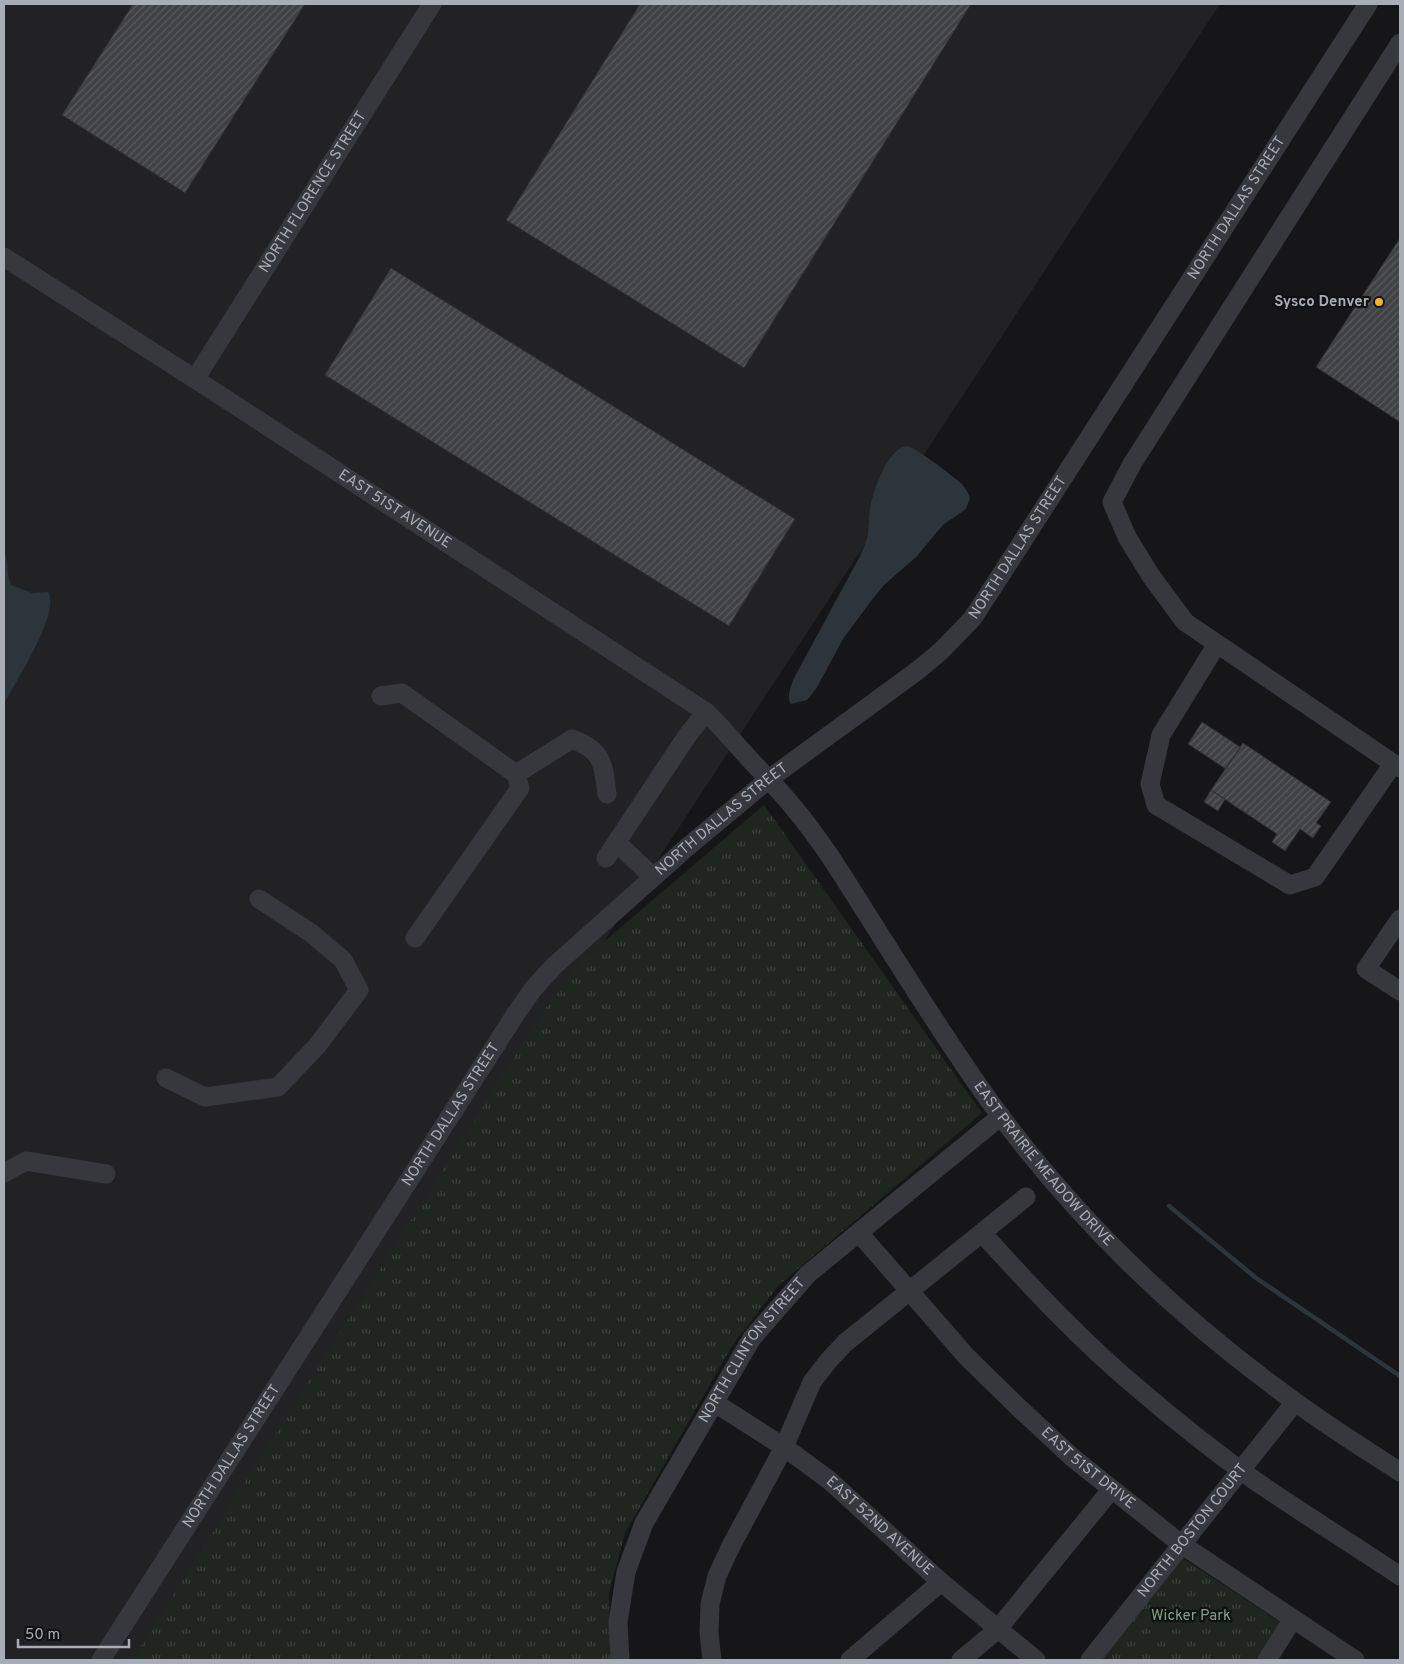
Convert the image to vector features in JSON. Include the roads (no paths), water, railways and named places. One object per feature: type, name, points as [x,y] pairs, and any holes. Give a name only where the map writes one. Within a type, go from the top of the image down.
[{"type":"street","name":"NORTH FLORENCE STREET","points":[[194,379],[432,4]]},
{"type":"street","name":"NORTH DALLAS STREET","points":[[101,1660],[524,1002],[559,962],[653,877],[769,779],[930,661],[952,642],[972,619],[1368,4]]},
{"type":"street","points":[[1217,644],[1160,735],[1150,784],[1156,805],[1290,884],[1315,877],[1397,766],[1185,622],[1151,576],[1127,537],[1112,502],[1132,464],[1399,48]]},
{"type":"street","name":"EAST 51ST AVENUE","points":[[4,257],[706,712],[769,779]]},
{"type":"street","points":[[382,696],[402,693],[516,774],[520,788],[416,938]]},
{"type":"street","points":[[653,877],[637,860],[611,851],[687,736],[706,712]]},
{"type":"street","points":[[516,774],[572,738],[585,743],[602,760],[607,794]]},
{"type":"street","name":"EAST PRAIRIE MEADOW DRIVE","points":[[769,779],[794,808],[828,855],[942,1032],[1001,1116],[1063,1193],[1139,1273],[1226,1349],[1295,1402],[1400,1472]]},
{"type":"street","points":[[166,1078],[205,1097],[278,1088],[317,1046],[359,990],[343,960],[311,933],[259,899]]},
{"type":"street","points":[[1400,919],[1366,968],[1400,991]]},
{"type":"street","name":"NORTH CLINTON STREET","points":[[620,1660],[618,1622],[626,1572],[644,1523],[752,1338],[808,1274],[1001,1116]]},
{"type":"street","points":[[4,1173],[26,1161],[106,1174]]},
{"type":"street","points":[[712,1660],[709,1633],[710,1604],[717,1576],[784,1447],[812,1382],[845,1343],[1026,1197]]},
{"type":"street","name":"EAST 51ST DRIVE","points":[[859,1233],[981,1372],[1054,1441],[1111,1490],[1181,1544],[1356,1660]]},
{"type":"street","points":[[982,1233],[1050,1306],[1112,1366],[1168,1413],[1240,1469],[1400,1576]]},
{"type":"street","name":"NORTH BOSTON COURT","points":[[1090,1660],[1295,1402]]},
{"type":"street","name":"EAST 52ND AVENUE","points":[[715,1403],[784,1447],[828,1480],[940,1582],[1036,1660]]},
{"type":"street","points":[[961,1660],[997,1630],[1111,1490]]},
{"type":"street","points":[[850,1660],[940,1582]]},
{"type":"street","points":[[1267,1660],[1293,1619]]},
{"type":"waterway","points":[[1169,1206],[1256,1278],[1400,1376]]},
{"type":"place","name":"Sysco Denver","points":[[1379,302]]},
{"type":"park label","name":"Wicker Park","points":[[1191,1616]]}]
